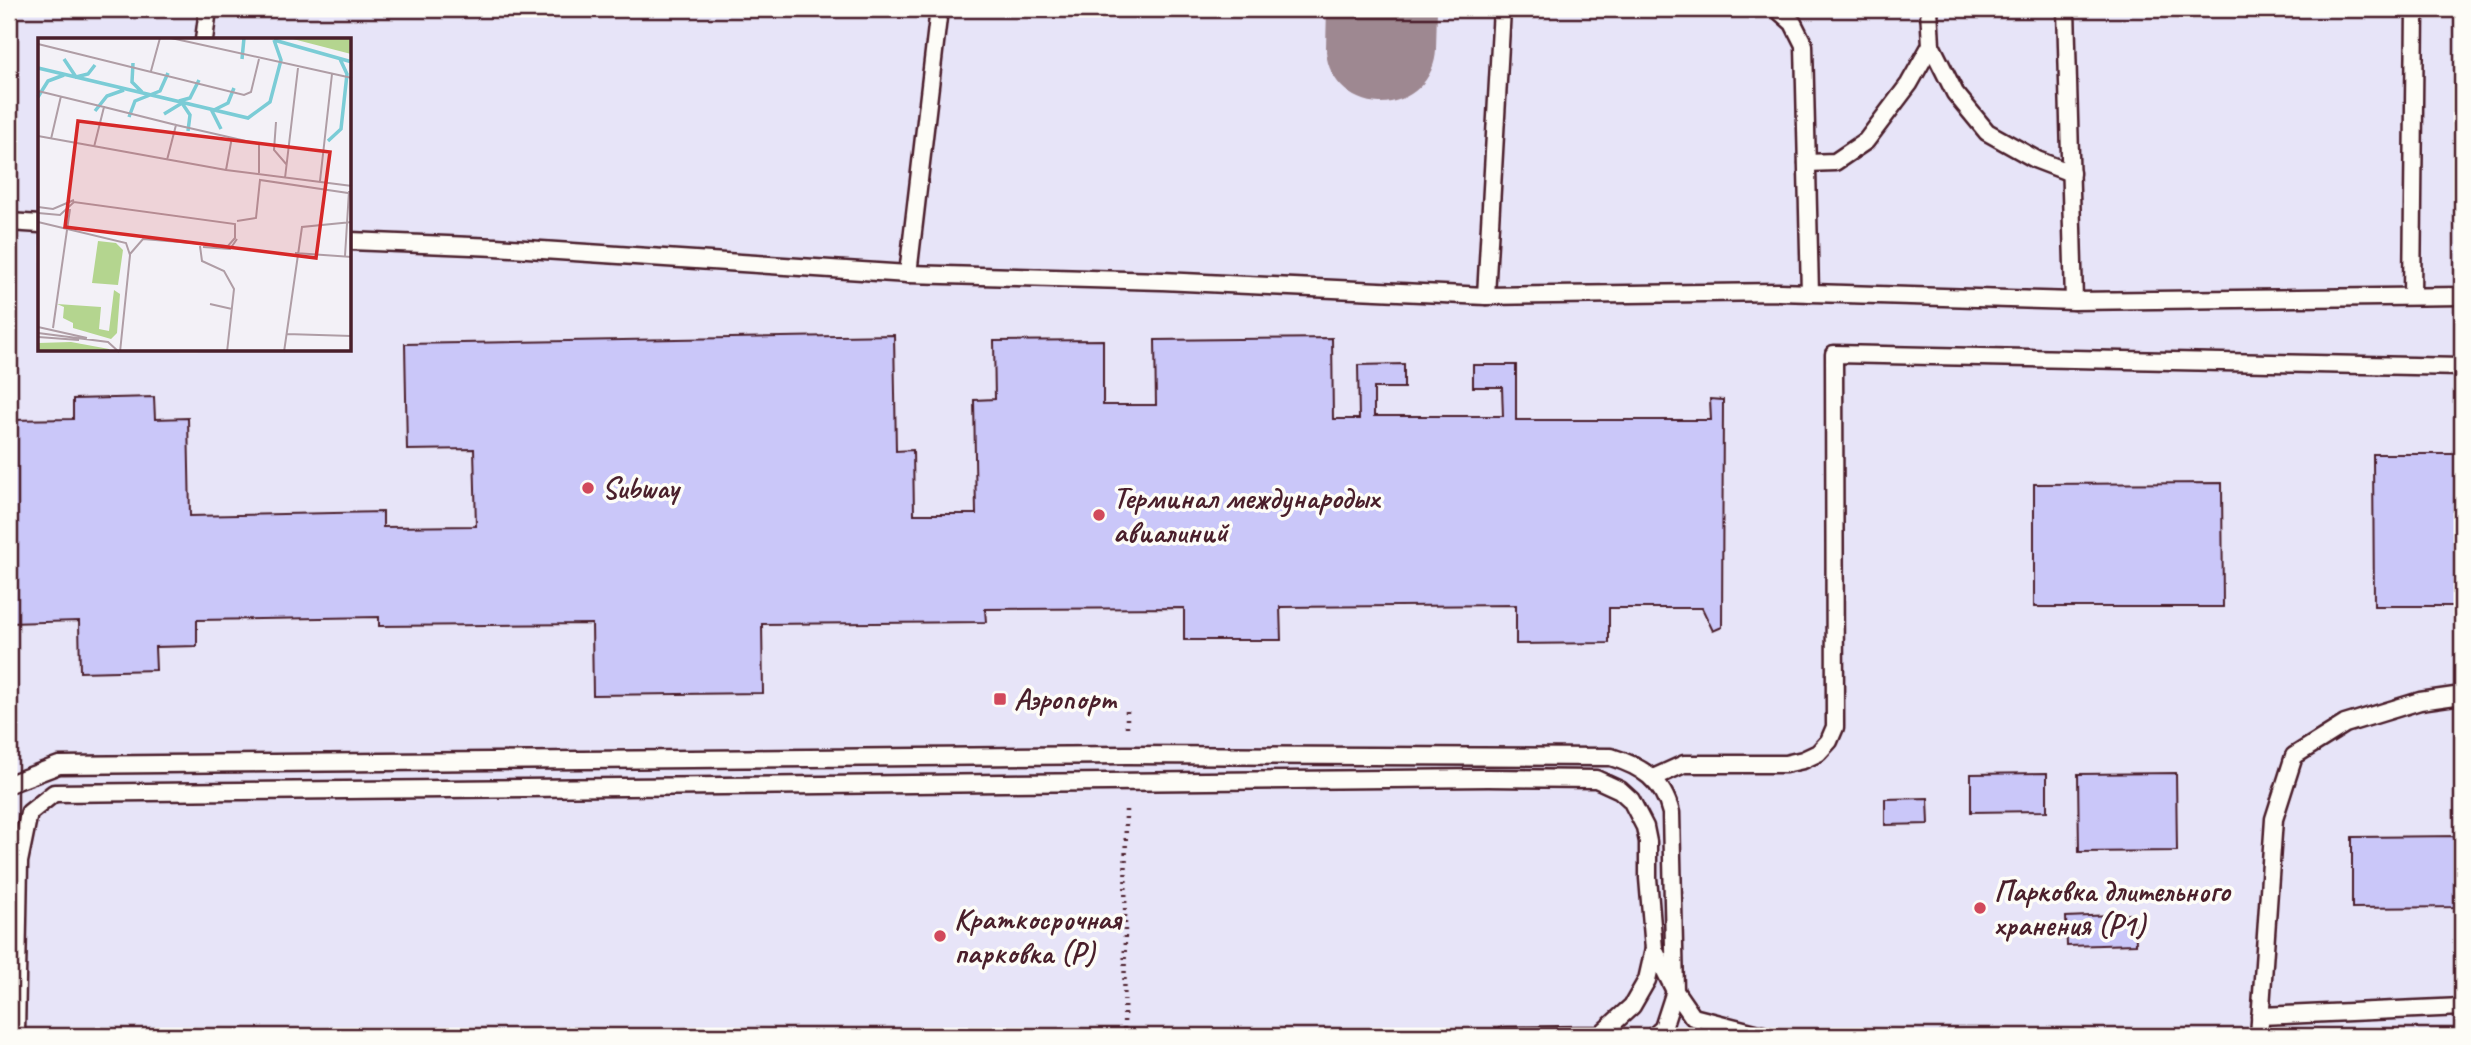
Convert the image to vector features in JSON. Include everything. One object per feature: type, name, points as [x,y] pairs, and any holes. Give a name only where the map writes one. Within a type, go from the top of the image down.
[{"type":"lane","points":[[204,38],[208,9]]},
{"type":"lane","points":[[908,274],[939,9]]},
{"type":"lane","points":[[1486,296],[1502,9]]},
{"type":"lane","points":[[1777,9],[1793,23],[1804,46],[1810,293]]},
{"type":"lane","points":[[1930,9],[1931,45],[1955,93],[1987,132],[2037,160],[2071,173]]},
{"type":"lane","points":[[2066,9],[2074,301]]},
{"type":"lane","points":[[2412,296],[2415,9]]},
{"type":"lane","points":[[1807,163],[1835,162],[1866,141],[1909,84],[1931,45]]},
{"type":"lane","points":[[9,222],[38,224]]},
{"type":"lane","points":[[352,241],[496,247],[908,274],[1162,281],[1486,296],[1810,293],[2074,301],[2462,296]]},
{"type":"lane","points":[[1653,778],[1684,764],[1785,764],[1803,760],[1818,753],[1829,741],[1835,727],[1834,354],[2462,367]]},
{"type":"lane","points":[[2259,1036],[2274,819],[2294,756],[2345,724],[2420,701],[2462,695]]},
{"type":"lane","points":[[9,784],[59,765],[1127,755],[1611,757],[1633,764],[1653,778],[1664,794],[1671,813],[1675,991],[1663,1028],[1654,1036]]},
{"type":"lane","points":[[16,1036],[14,868],[29,813],[54,793],[1488,778],[1596,779],[1608,783],[1631,800],[1645,827],[1648,842],[1654,949],[1647,980],[1632,1006],[1603,1035],[1505,1036]]},
{"type":"lane","points":[[1654,949],[1675,991],[1693,1017],[1768,1036]]},
{"type":"lane","points":[[2260,1016],[2462,1007]]},
{"type":"path","points":[[1127,711],[1127,755]]},
{"type":"path","points":[[1124,1036],[1126,782]]},
{"type":"shaded area","points":[[9,9],[2462,9],[2462,1036],[9,1036]]},
{"type":"building","name":"Терминал международых авиалиний","points":[[894,335],[896,451],[913,450],[914,514],[976,514],[974,400],[995,399],[994,341],[1103,340],[1103,405],[1156,405],[1155,340],[1332,338],[1333,419],[1359,419],[1358,365],[1404,364],[1404,388],[1374,388],[1374,416],[1503,416],[1502,387],[1473,387],[1473,365],[1516,365],[1516,420],[1711,420],[1710,399],[1723,400],[1722,627],[1713,631],[1702,608],[1609,608],[1609,643],[1516,644],[1516,605],[1280,607],[1281,640],[1184,640],[1184,608],[985,609],[986,622],[762,624],[763,693],[593,695],[592,624],[379,626],[379,617],[197,620],[197,646],[155,647],[156,670],[80,672],[79,621],[9,623],[9,420],[73,419],[73,399],[154,397],[155,419],[188,418],[190,516],[383,512],[383,527],[476,526],[474,449],[407,450],[405,344]]},
{"type":"building","points":[[2373,454],[2462,454],[2462,606],[2374,606]]},
{"type":"building","points":[[2222,483],[2223,607],[2034,607],[2034,484]]},
{"type":"building","points":[[2047,773],[2047,811],[1971,812],[1971,774]]},
{"type":"building","points":[[2176,773],[2177,851],[2079,852],[2078,774]]},
{"type":"building","points":[[1928,798],[1929,824],[1885,825],[1885,799]]},
{"type":"building","points":[[2462,836],[2462,907],[2352,908],[2352,837]]},
{"type":"building","points":[[2135,914],[2136,944],[2067,946],[2066,917]]},
{"type":"taxiway","points":[[1381,48],[1382,9]]},
{"type":"place","name":"Subway","points":[[588,488]]},
{"type":"place","name":"Терминал международых авиалиний","points":[[1099,515]]},
{"type":"place","name":"Аэропорт","points":[[1000,699]]},
{"type":"place","name":"Парковка длительного хранения (P1)","points":[[1980,908]]},
{"type":"place","name":"Краткосрочная парковка (P)","points":[[940,936]]}]
